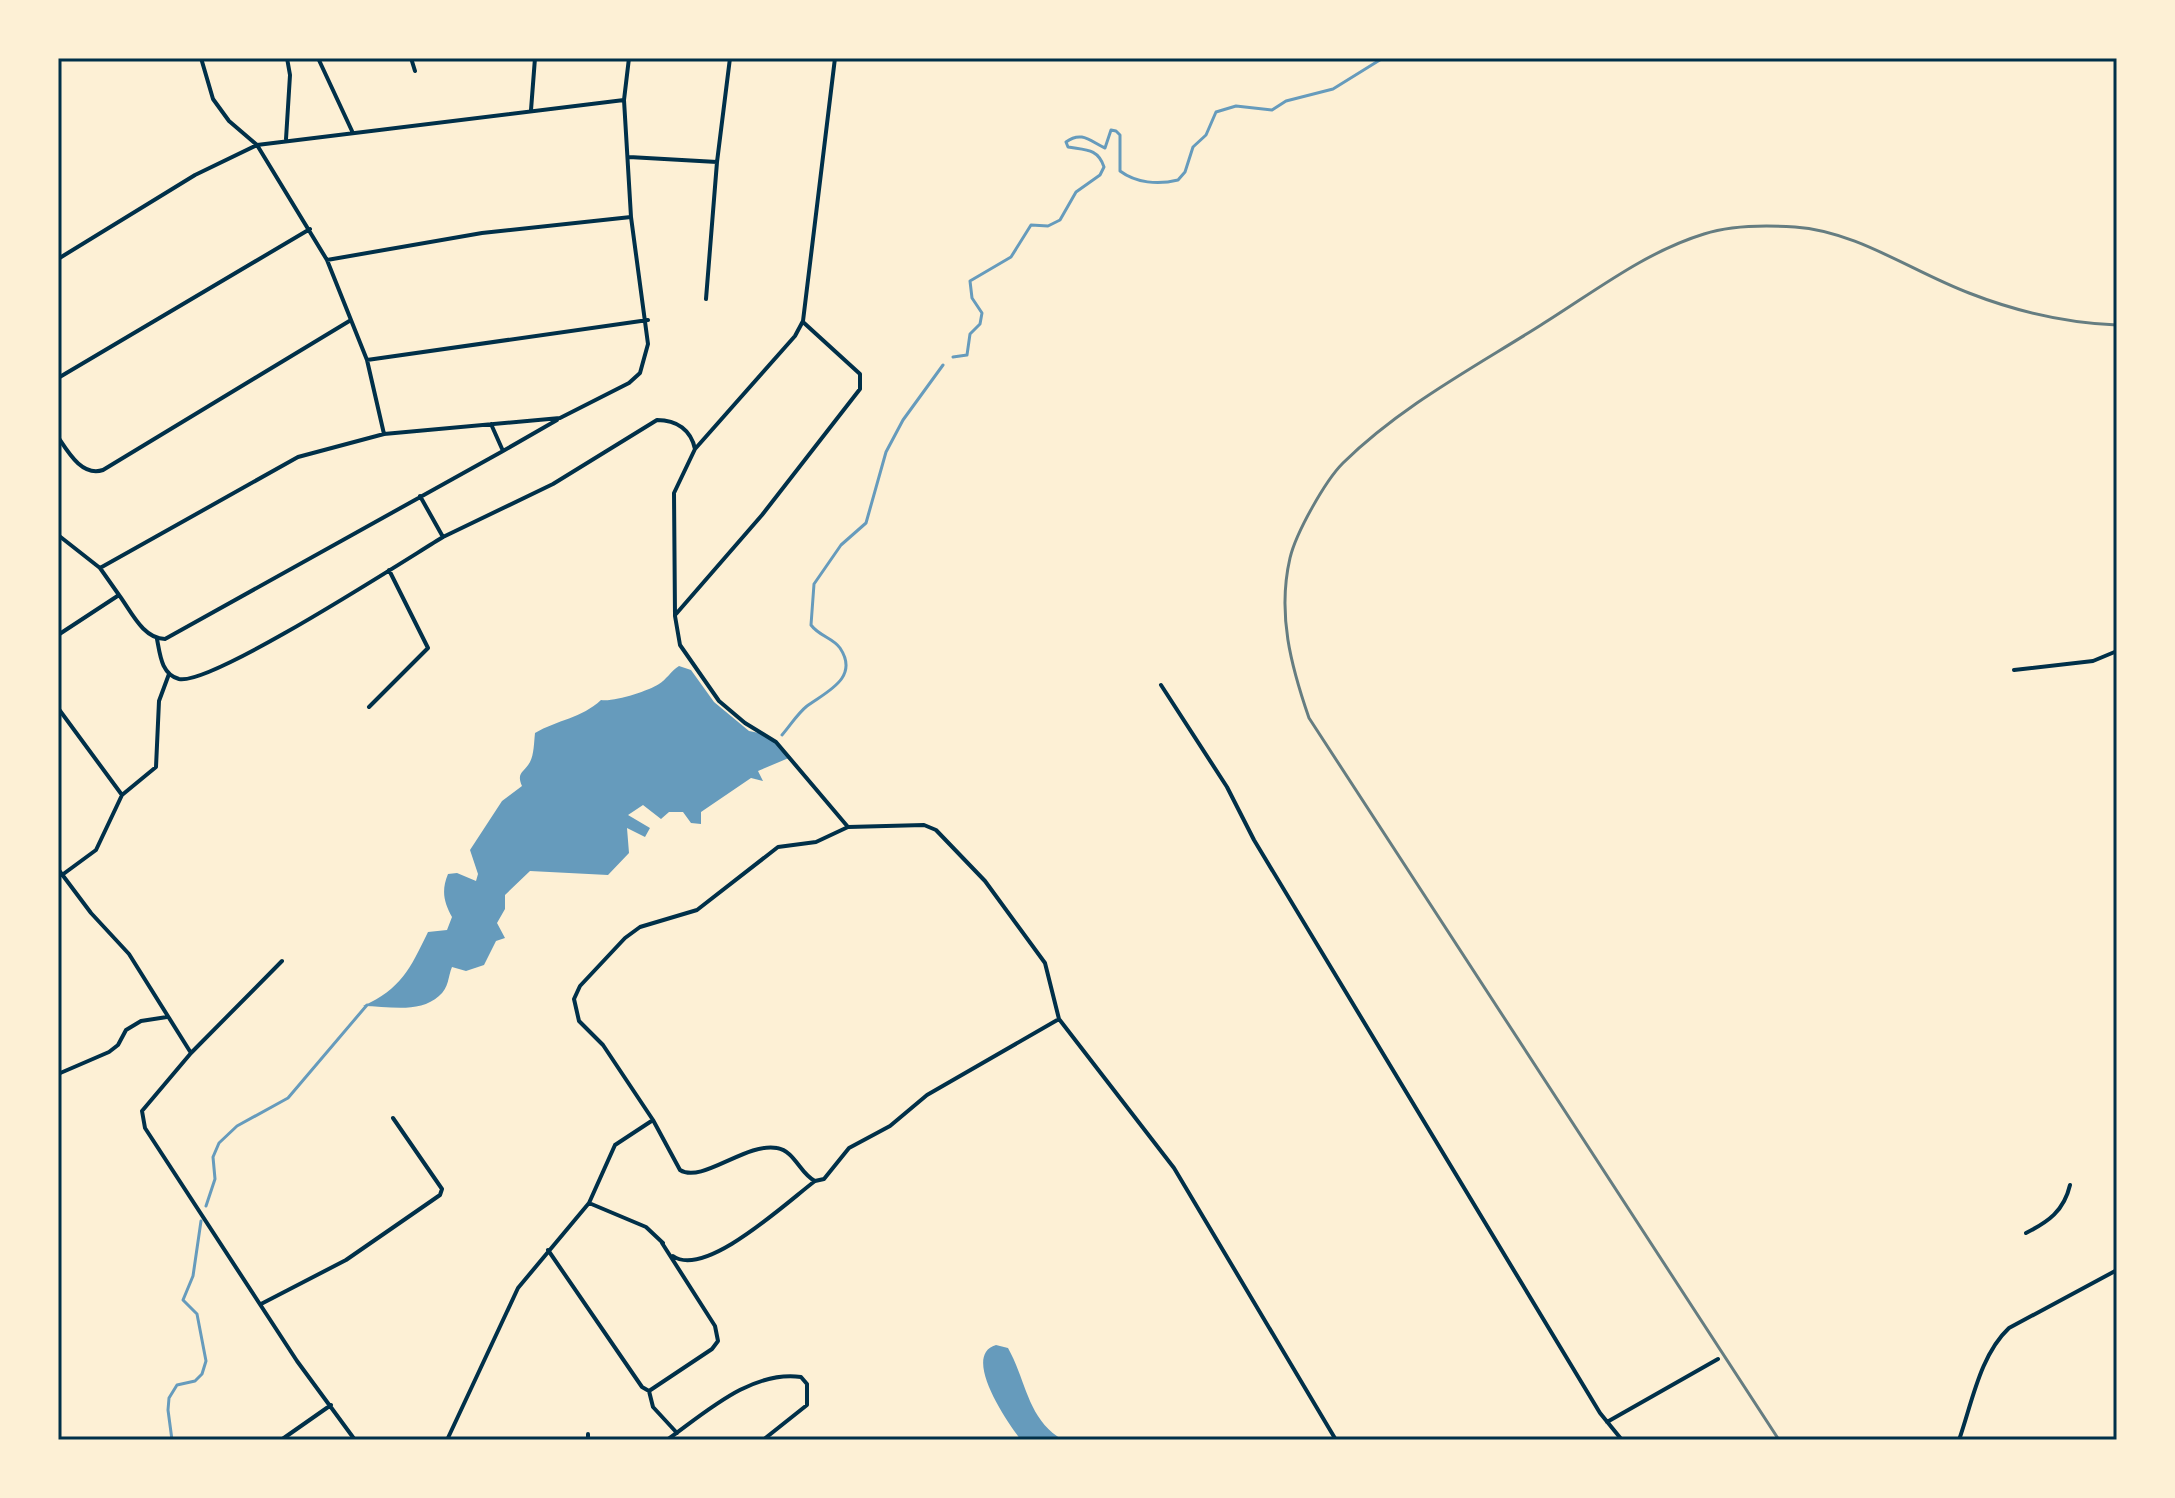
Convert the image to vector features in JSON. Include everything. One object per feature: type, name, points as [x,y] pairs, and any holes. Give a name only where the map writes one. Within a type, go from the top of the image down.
[{"type":"street","points":[[201,58],[213,99],[229,121],[257,145],[327,260],[367,360],[384,434]]},
{"type":"street","points":[[285,140],[290,89],[287,58]]},
{"type":"street","points":[[318,58],[352,131]]},
{"type":"street","points":[[411,58],[415,71]]},
{"type":"street","points":[[531,110],[535,58]]},
{"type":"street","points":[[58,535],[100,568],[146,632],[157,639],[165,639],[560,418],[629,383],[640,373],[648,344],[648,320],[631,217],[624,100],[629,58]]},
{"type":"street","points":[[706,299],[717,162],[730,58]]},
{"type":"street","points":[[835,58],[803,321],[795,336],[695,449],[674,493],[675,616],[680,645],[719,701],[776,742],[848,827]]},
{"type":"street","points":[[58,259],[195,175],[257,145],[624,100]]},
{"type":"street","points":[[629,157],[717,162]]},
{"type":"street","points":[[327,260],[482,233],[631,217]]},
{"type":"street","points":[[58,378],[310,229]]},
{"type":"street","points":[[58,437],[82,467],[97,472],[103,470],[351,320]]},
{"type":"street","points":[[367,360],[648,320]]},
{"type":"street","points":[[675,616],[762,515],[860,389],[860,374],[803,321]]},
{"type":"street","points":[[100,568],[298,457],[384,434],[560,418]]},
{"type":"street","points":[[157,639],[162,664],[169,674],[177,679],[197,678],[297,626],[443,537],[553,484],[657,420],[668,420],[687,431],[695,449]]},
{"type":"street","points":[[491,424],[503,451]]},
{"type":"street","points":[[420,496],[443,537]]},
{"type":"street","points":[[369,707],[428,648],[389,570]]},
{"type":"street","points":[[58,635],[119,595]]},
{"type":"street","points":[[2014,670],[2093,661],[2117,651]]},
{"type":"street","points":[[62,875],[96,850],[122,795],[156,767],[159,701],[169,674]]},
{"type":"street","points":[[1161,685],[1227,787],[1254,840],[1607,1422],[1622,1440]]},
{"type":"street","points":[[58,708],[122,795]]},
{"type":"street","points":[[815,1181],[808,1178],[789,1153],[779,1148],[761,1148],[687,1175],[680,1170],[653,1120],[603,1045],[579,1021],[574,999],[580,986],[625,938],[640,927],[697,910],[778,847],[816,842],[848,827],[915,824],[936,830],[993,890],[1045,963],[1059,1019],[1174,1168],[1336,1440]]},
{"type":"street","points":[[58,869],[91,913],[129,954],[191,1053]]},
{"type":"street","points":[[282,961],[191,1053],[142,1111],[141,1118],[261,1304],[355,1440]]},
{"type":"street","points":[[58,1074],[109,1052],[118,1045],[126,1030],[141,1021],[167,1017]]},
{"type":"street","points":[[589,1203],[646,1227],[682,1262],[707,1259],[815,1181],[824,1179],[849,1148],[890,1126],[927,1095],[1059,1019]]},
{"type":"street","points":[[261,1304],[346,1260],[440,1195],[442,1189],[436,1179],[393,1118]]},
{"type":"street","points":[[447,1440],[518,1288],[589,1203],[615,1145],[653,1120]]},
{"type":"street","points":[[2026,1233],[2049,1221],[2063,1204],[2070,1185]]},
{"type":"street","points":[[649,1391],[712,1349],[718,1341],[715,1326],[662,1243]]},
{"type":"street","points":[[548,1250],[642,1387],[649,1391],[653,1407],[677,1433]]},
{"type":"street","points":[[1959,1440],[1987,1357],[2000,1336],[2009,1328],[2117,1270]]},
{"type":"street","points":[[1607,1422],[1718,1359]]},
{"type":"street","points":[[667,1440],[727,1397],[766,1379],[801,1377],[807,1384],[807,1405],[763,1440]]},
{"type":"street","points":[[281,1440],[331,1405]]},
{"type":"water","points":[[679,666],[691,670],[714,702],[749,731],[764,734],[791,757],[758,771],[763,781],[751,778],[701,812],[701,824],[691,823],[683,812],[669,812],[661,819],[643,805],[628,815],[650,828],[645,837],[627,828],[629,853],[608,875],[530,871],[505,895],[505,909],[497,923],[505,938],[496,941],[484,965],[466,971],[452,967],[442,993],[431,1002],[403,1008],[363,1006],[396,985],[416,957],[428,932],[447,930],[452,917],[444,896],[448,874],[457,873],[476,881],[478,874],[470,850],[502,801],[522,786],[520,775],[531,759],[535,733],[586,711],[601,700],[623,698],[654,687]]},
{"type":"water","points":[[996,1345],[1008,1348],[1035,1411],[1042,1422],[1063,1440],[1021,1440],[1014,1431],[990,1390],[985,1375],[983,1362],[986,1351]]},
{"type":"waterway","points":[[953,357],[967,355],[970,334],[980,324],[982,313],[972,298],[970,281],[1011,257],[1031,225],[1048,226],[1060,220],[1076,192],[1100,175],[1104,167],[1098,156],[1090,151],[1068,147],[1066,142],[1082,137],[1105,148],[1111,130],[1116,131],[1120,135],[1120,171],[1148,182],[1178,180],[1185,172],[1193,147],[1206,135],[1216,112],[1236,106],[1272,110],[1286,101],[1333,89],[1383,58]]},
{"type":"waterway","points":[[782,735],[803,709],[843,676],[846,668],[840,648],[811,625],[814,584],[841,545],[866,523],[886,452],[903,420],[943,365]]},
{"type":"waterway","points":[[206,1206],[215,1179],[213,1157],[219,1143],[237,1126],[288,1098],[367,1005]]},
{"type":"waterway","points":[[172,1440],[169,1398],[177,1385],[195,1381],[202,1374],[206,1361],[197,1314],[183,1300],[193,1276],[201,1221]]},
{"type":"railway","points":[[1779,1440],[1309,718],[1297,679],[1286,620],[1286,579],[1293,547],[1320,494],[1336,471],[1389,423],[1620,274],[1661,251],[1704,234],[1761,226],[1818,230],[1862,244],[1969,293],[2005,305],[2061,319],[2117,325]]}]
